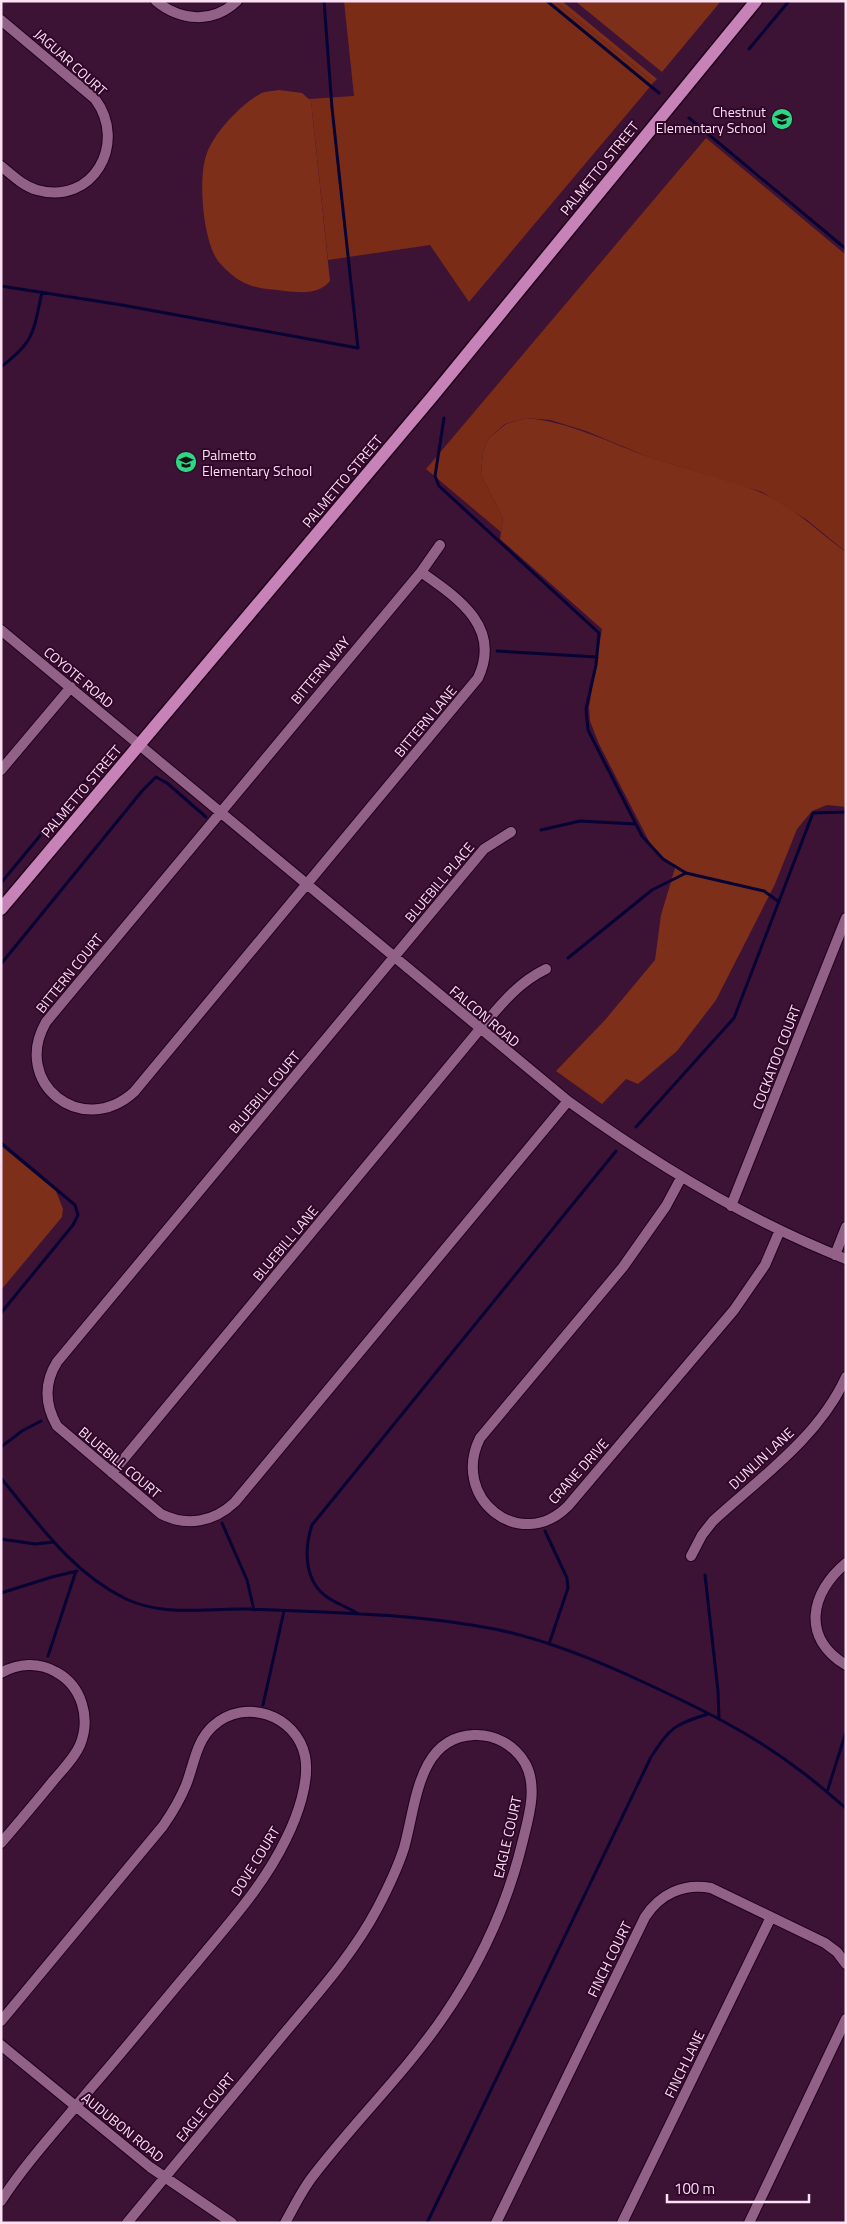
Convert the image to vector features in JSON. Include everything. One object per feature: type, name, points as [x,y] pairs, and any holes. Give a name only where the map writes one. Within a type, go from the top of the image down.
[{"type":"main road","name":"PALMETTO STREET","points":[[1,909],[432,397],[756,1]]},
{"type":"street","points":[[156,1],[179,15],[196,18],[221,12],[237,1]]},
{"type":"street","name":"JAGUAR COURT","points":[[1,20],[96,99],[107,121],[109,137],[104,160],[94,174],[80,185],[63,191],[45,192],[28,186],[1,166]]},
{"type":"street","name":"BITTERN WAY","points":[[219,812],[422,572],[440,545]]},
{"type":"street","name":"BITTERN LANE","points":[[307,885],[478,678],[481,671],[485,650],[483,635],[477,622],[464,606],[422,572]]},
{"type":"street","name":"COYOTE ROAD","points":[[1,630],[139,745]]},
{"type":"street","points":[[1,770],[71,688]]},
{"type":"street","name":"FALCON ROAD","points":[[139,745],[480,1030],[568,1101],[612,1133],[681,1178],[731,1206],[846,1259]]},
{"type":"street","name":"BITTERN COURT","points":[[219,812],[42,1029],[36,1055],[39,1072],[47,1087],[60,1100],[82,1109],[98,1110],[114,1106],[128,1097],[307,885]]},
{"type":"street","name":"BLUEBILL PLACE","points":[[394,957],[484,849],[511,832]]},
{"type":"street","name":"COCKATOO COURT","points":[[731,1206],[846,918]]},
{"type":"street","name":"BLUEBILL COURT","points":[[394,957],[53,1370],[47,1394],[53,1418],[63,1432],[161,1514],[176,1520],[200,1521],[215,1516],[229,1508],[568,1101]]},
{"type":"street","name":"BLUEBILL LANE","points":[[112,1473],[516,988],[532,976],[546,970]]},
{"type":"street","name":"CRANE DRIVE","points":[[681,1178],[666,1206],[622,1267],[480,1438],[472,1464],[474,1482],[482,1499],[502,1518],[516,1523],[535,1524],[559,1515],[568,1506],[734,1310],[765,1265],[780,1230]]},
{"type":"street","points":[[835,1255],[846,1226]]},
{"type":"street","name":"DUNLIN LANE","points":[[691,1556],[702,1535],[713,1521],[802,1440],[818,1422],[832,1402],[846,1376]]},
{"type":"street","points":[[846,1563],[824,1587],[818,1599],[816,1620],[818,1633],[824,1646],[833,1656],[846,1665]]},
{"type":"street","points":[[1,1673],[12,1668],[30,1665],[48,1668],[56,1672],[75,1689],[82,1704],[85,1720],[83,1736],[73,1758],[1,1843]]},
{"type":"street","name":"DOVE COURT","points":[[1,2021],[163,1826],[180,1799],[199,1746],[213,1726],[228,1716],[246,1712],[271,1715],[287,1725],[298,1739],[306,1763],[301,1798],[286,1840],[242,1908],[22,2172],[1,2202]]},
{"type":"street","name":"EAGLE COURT","points":[[127,2223],[332,1976],[370,1923],[399,1861],[412,1821],[423,1773],[430,1759],[441,1747],[457,1738],[478,1735],[496,1738],[511,1747],[523,1760],[530,1776],[532,1794],[517,1864],[497,1922],[467,1981],[445,2015],[313,2177],[285,2223]]},
{"type":"street","name":"FINCH COURT","points":[[496,2223],[645,1917],[654,1905],[666,1895],[680,1889],[711,1888],[825,1943],[846,1964]]},
{"type":"street","name":"FINCH LANE","points":[[622,2223],[771,1917]]},
{"type":"street","points":[[748,2223],[846,2019]]},
{"type":"street","name":"AUDUBON ROAD","points":[[1,2045],[165,2178],[232,2223]]},
{"type":"shaded area","points":[[344,1],[555,1],[654,82],[469,302],[430,245],[328,260],[311,101],[308,99],[354,96]]},
{"type":"shaded area","points":[[555,1],[562,1],[657,79],[654,82]]},
{"type":"shaded area","points":[[575,1],[721,1],[662,72]]},
{"type":"shaded area","points":[[279,90],[302,93],[311,101],[330,281],[321,288],[310,292],[291,292],[251,286],[228,272],[218,261],[213,251],[203,210],[202,180],[204,167],[206,156],[214,139],[244,105],[262,93]]},
{"type":"shaded area","points":[[706,138],[846,255],[846,552],[807,520],[762,492],[648,457],[586,431],[550,420],[526,418],[505,424],[489,438],[483,451],[481,475],[503,518],[501,532],[426,469]]},
{"type":"shaded area","points":[[526,418],[574,428],[649,457],[734,482],[762,493],[785,505],[846,552],[846,807],[827,805],[812,811],[797,829],[775,884],[716,1000],[677,1051],[638,1084],[626,1079],[602,1104],[556,1071],[605,1020],[655,960],[661,915],[675,868],[652,847],[599,744],[590,721],[589,707],[602,629],[500,539],[503,518],[481,475],[483,451],[489,438],[506,424]]},
{"type":"shaded area","points":[[1,1146],[56,1191],[63,1209],[62,1217],[1,1290]]},
{"type":"waterway","points":[[1,286],[122,305],[358,348],[332,108],[324,1]]},
{"type":"waterway","points":[[547,1],[659,93]]},
{"type":"waterway","points":[[749,49],[789,1]]},
{"type":"waterway","points":[[689,118],[846,249]]},
{"type":"waterway","points":[[1,367],[27,343],[37,317],[42,292]]},
{"type":"waterway","points":[[444,418],[435,476],[439,486],[599,633],[596,665],[586,709],[588,730],[642,836],[663,859],[686,873],[764,891],[779,902]]},
{"type":"waterway","points":[[497,651],[597,657]]},
{"type":"waterway","points":[[1,883],[114,746]]},
{"type":"waterway","points":[[1,964],[142,791],[156,777],[167,783],[206,817]]},
{"type":"waterway","points":[[636,1127],[734,1018],[813,813],[846,812]]},
{"type":"waterway","points":[[541,830],[580,821],[635,824]]},
{"type":"waterway","points":[[568,958],[652,890],[686,873]]},
{"type":"waterway","points":[[1,1143],[75,1205],[78,1215],[73,1225],[1,1313]]},
{"type":"waterway","points":[[359,1614],[327,1597],[314,1582],[310,1574],[307,1554],[312,1525],[616,1151]]},
{"type":"waterway","points":[[1,1447],[22,1431],[41,1421]]},
{"type":"waterway","points":[[1,1478],[57,1546],[72,1561],[107,1588],[141,1605],[171,1610],[248,1609],[412,1618],[477,1626],[525,1636],[609,1666],[722,1720],[780,1756],[846,1808]]},
{"type":"waterway","points":[[222,1523],[247,1580],[254,1610]]},
{"type":"waterway","points":[[545,1531],[567,1578],[568,1588],[549,1644]]},
{"type":"waterway","points":[[1,1539],[35,1544],[54,1542]]},
{"type":"waterway","points":[[48,1656],[76,1571]]},
{"type":"waterway","points":[[1,1593],[77,1571]]},
{"type":"waterway","points":[[705,1575],[718,1691],[719,1718]]},
{"type":"waterway","points":[[263,1705],[284,1611]]},
{"type":"waterway","points":[[427,2223],[651,1757],[663,1739],[674,1728],[687,1721],[708,1714]]},
{"type":"waterway","points":[[827,1792],[846,1732]]},
{"type":"place","name":"Chestnut Elementary School","points":[[782,119]]},
{"type":"place","name":"Palmetto Elementary School","points":[[186,462]]}]
